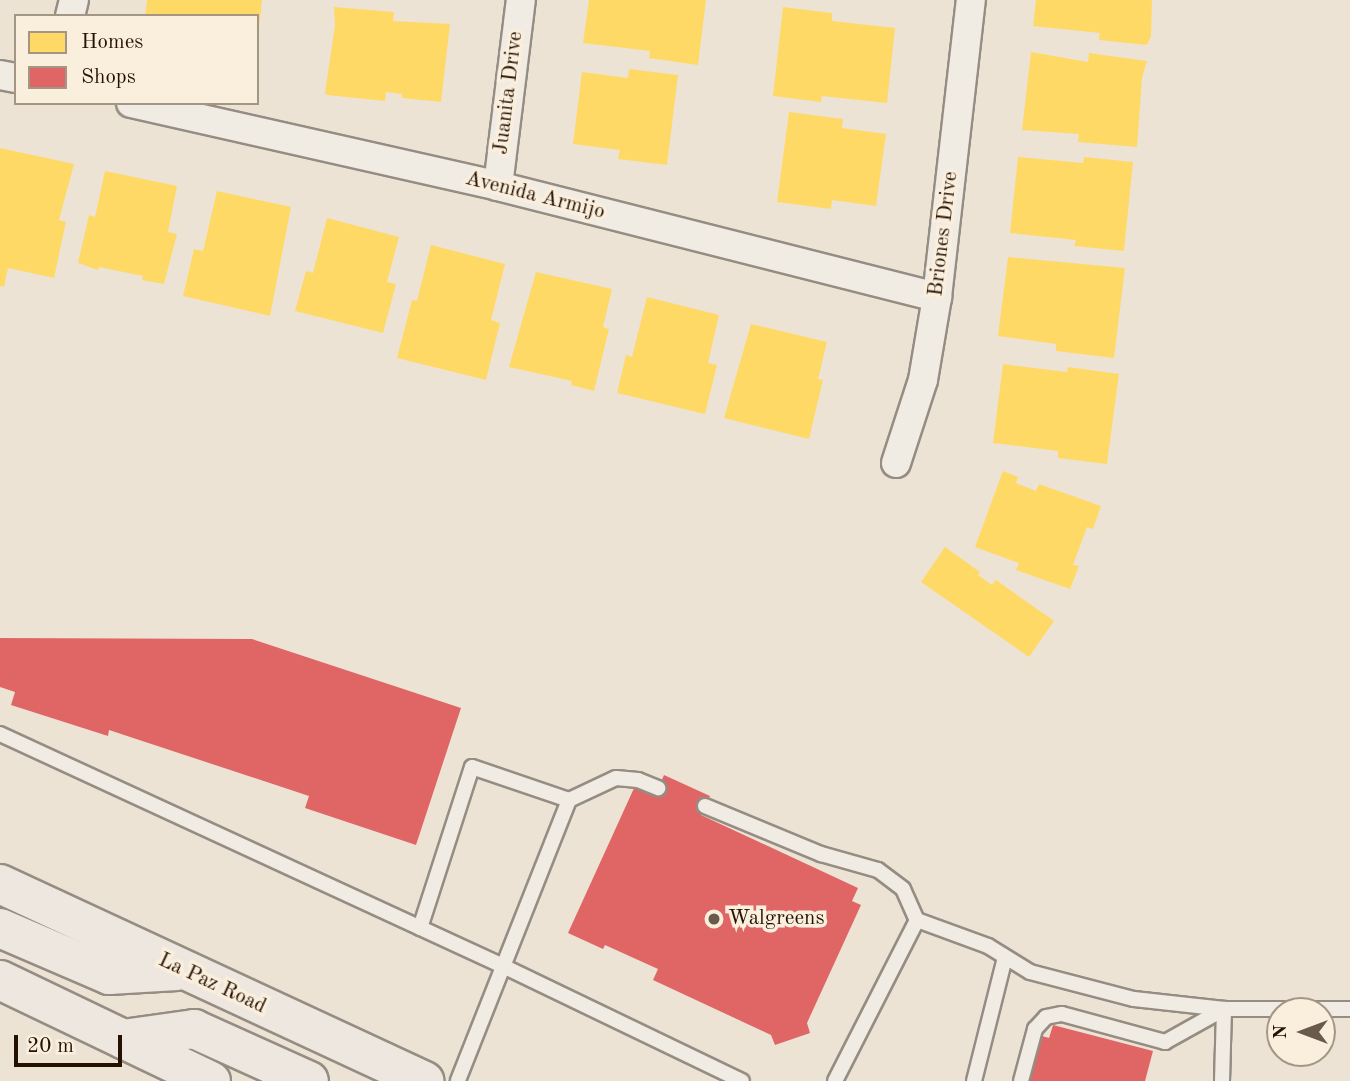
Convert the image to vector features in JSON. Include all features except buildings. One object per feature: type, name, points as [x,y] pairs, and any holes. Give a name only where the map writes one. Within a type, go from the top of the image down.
[{"type":"main road","name":"La Paz Road","points":[[0,884],[425,1081]]},
{"type":"main road","points":[[0,928],[109,975],[183,971]]},
{"type":"main road","points":[[0,980],[211,1081]]},
{"type":"main road","points":[[122,1039],[194,1029],[309,1081]]},
{"type":"street","name":"Juanita Drive","points":[[498,186],[521,0]]},
{"type":"street","name":"Briones Drive","points":[[896,463],[923,380],[937,298],[971,0]]},
{"type":"street","name":"Avenida Armijo","points":[[140,105],[498,186],[937,298]]},
{"type":"lane","points":[[0,734],[503,966],[742,1081]]},
{"type":"lane","points":[[420,928],[472,767],[569,800]]},
{"type":"lane","points":[[458,1081],[569,800],[616,778],[638,780],[658,788]]},
{"type":"lane","points":[[705,806],[821,854],[878,870],[903,889],[917,920],[988,946],[1030,972],[1134,999],[1224,1009],[1350,1009]]},
{"type":"lane","points":[[835,1081],[917,920]]},
{"type":"lane","points":[[974,1081],[1005,958]]},
{"type":"lane","points":[[1021,1081],[1035,1029],[1046,1017],[1062,1014],[1165,1042],[1224,1009]]},
{"type":"lane","points":[[1222,1081],[1224,1009]]},
{"type":"place","name":"Walgreens","points":[[714,919]]}]
